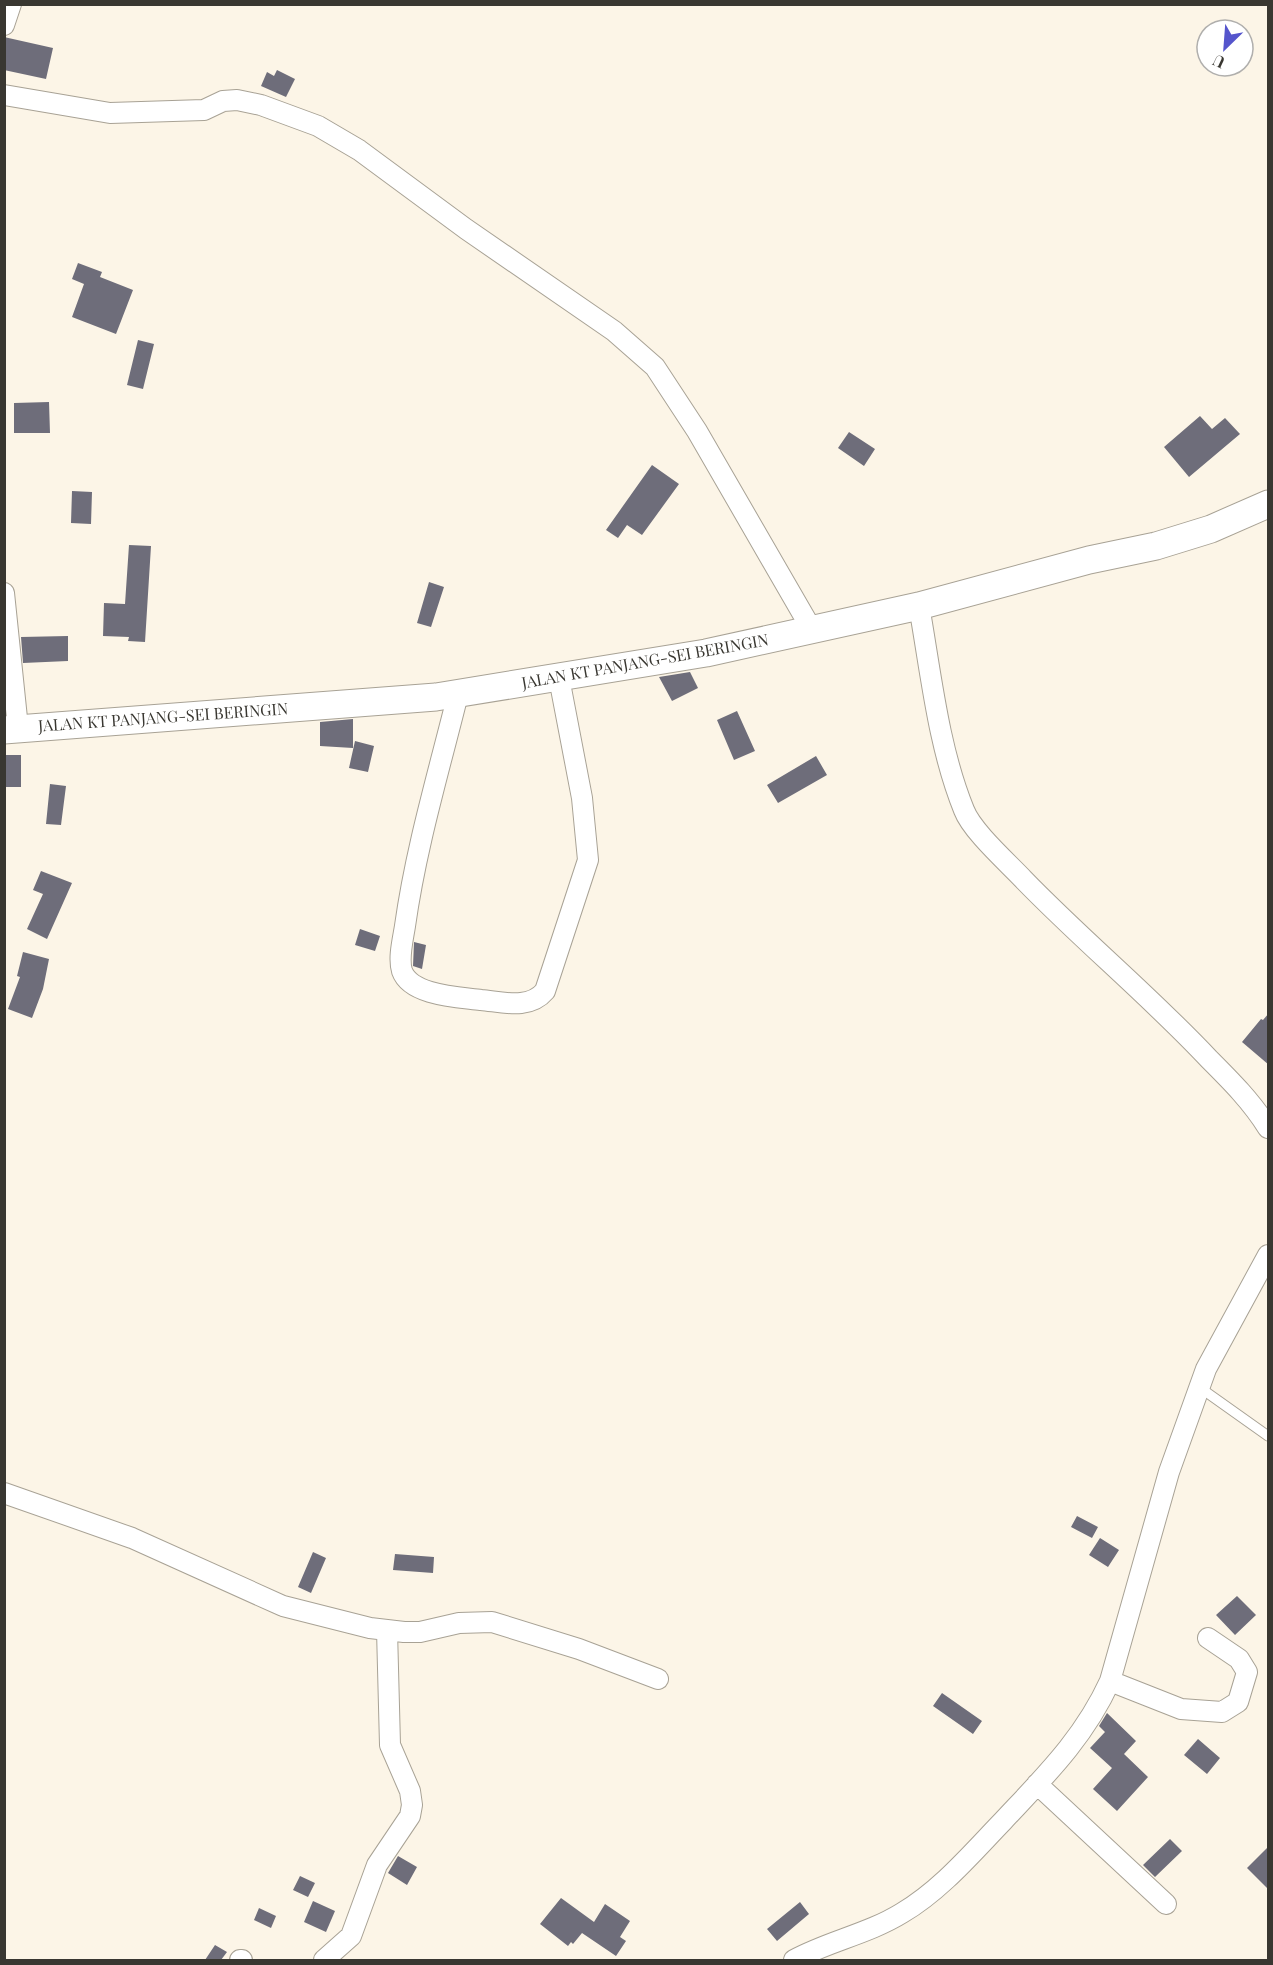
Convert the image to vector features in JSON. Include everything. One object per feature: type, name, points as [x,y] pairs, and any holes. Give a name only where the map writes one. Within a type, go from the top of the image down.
[{"type":"street","points":[[4,25],[11,4]]},
{"type":"street","points":[[4,95],[110,113],[204,110],[223,100],[237,100],[261,105],[318,126],[359,150],[466,229],[614,331],[655,367],[698,431],[812,630]]},
{"type":"street","name":"JALAN KT PANJANG-SEI BERINGIN","points":[[11,729],[458,694],[706,653],[919,606],[1089,560],[1156,546],[1210,529],[1269,504]]},
{"type":"street","points":[[4,593],[11,729]]},
{"type":"street","points":[[919,606],[948,757],[964,812],[994,849],[1041,897],[1105,960],[1166,1013],[1253,1104],[1269,1128]]},
{"type":"street","points":[[458,694],[412,872],[401,950],[402,972],[415,986],[438,994],[518,1004],[538,999],[545,991],[588,860],[582,798],[559,678]]},
{"type":"street","points":[[794,1960],[811,1951],[860,1935],[903,1913],[932,1892],[1037,1784],[1095,1713],[1110,1681],[1169,1473],[1199,1387],[1228,1327],[1269,1255]]},
{"type":"street","points":[[4,1493],[132,1538],[274,1603],[387,1630],[420,1632],[459,1623],[492,1622],[579,1649],[658,1679]]},
{"type":"street","points":[[324,1960],[351,1936],[376,1865],[410,1816],[412,1805],[410,1791],[390,1745],[387,1630]]},
{"type":"street","points":[[1110,1681],[1182,1709],[1222,1712],[1238,1702],[1247,1672],[1239,1659],[1208,1638]]},
{"type":"street","points":[[1037,1784],[1166,1904]]},
{"type":"lane","points":[[1199,1387],[1269,1436]]},
{"type":"building","points":[[4,37],[53,48],[46,79],[4,70]]},
{"type":"building","points":[[277,70],[295,79],[286,97],[261,86],[267,72],[274,76]]},
{"type":"building","points":[[78,263],[102,272],[100,277],[133,290],[116,334],[72,317],[84,284],[72,279]]},
{"type":"building","points":[[138,340],[154,344],[143,389],[127,385]]},
{"type":"building","points":[[49,402],[50,433],[14,433],[14,403]]},
{"type":"building","points":[[1200,416],[1212,429],[1225,418],[1240,434],[1189,477],[1164,447]]},
{"type":"building","points":[[849,432],[875,449],[864,466],[838,448]]},
{"type":"building","points":[[652,465],[679,484],[642,535],[627,525],[618,538],[606,530]]},
{"type":"building","points":[[72,491],[92,492],[91,524],[71,523]]},
{"type":"building","points":[[129,545],[151,546],[145,642],[128,641],[129,637],[103,636],[104,603],[125,604]]},
{"type":"building","points":[[429,582],[444,587],[431,627],[417,623]]},
{"type":"building","points":[[68,636],[68,661],[23,663],[21,637]]},
{"type":"building","points":[[690,672],[698,688],[672,701],[659,677]]},
{"type":"building","points":[[737,711],[755,751],[734,760],[717,720]]},
{"type":"building","points":[[353,719],[353,748],[320,746],[320,722]]},
{"type":"building","points":[[355,741],[374,746],[368,772],[349,768]]},
{"type":"building","points":[[5,755],[21,755],[21,787],[6,787]]},
{"type":"building","points":[[816,756],[827,775],[778,803],[767,785]]},
{"type":"building","points":[[50,784],[66,786],[61,825],[46,824]]},
{"type":"building","points":[[41,871],[72,883],[47,939],[27,929],[43,894],[33,890]]},
{"type":"building","points":[[360,929],[380,936],[375,951],[355,945]]},
{"type":"building","points":[[414,942],[426,945],[422,969],[413,966]]},
{"type":"building","points":[[23,952],[49,959],[43,989],[32,1018],[8,1009],[20,977],[17,976]]},
{"type":"building","points":[[1269,1013],[1269,1065],[1242,1042]]},
{"type":"building","points":[[1077,1516],[1098,1527],[1092,1538],[1071,1527]]},
{"type":"building","points":[[1100,1538],[1119,1550],[1108,1567],[1089,1555]]},
{"type":"building","points":[[313,1552],[326,1558],[311,1593],[298,1587]]},
{"type":"building","points":[[395,1554],[434,1557],[433,1573],[393,1570]]},
{"type":"building","points":[[1237,1596],[1256,1615],[1235,1635],[1216,1615]]},
{"type":"building","points":[[942,1693],[982,1721],[973,1734],[933,1706]]},
{"type":"building","points":[[1107,1713],[1136,1741],[1124,1754],[1148,1777],[1117,1811],[1093,1789],[1112,1768],[1090,1748],[1105,1732],[1099,1726]]},
{"type":"building","points":[[1198,1739],[1220,1758],[1207,1774],[1184,1755]]},
{"type":"building","points":[[1170,1839],[1182,1851],[1155,1877],[1143,1865]]},
{"type":"building","points":[[1269,1846],[1269,1890],[1247,1868]]},
{"type":"building","points":[[398,1856],[417,1867],[407,1885],[388,1873]]},
{"type":"building","points":[[300,1876],[315,1883],[308,1897],[293,1890]]},
{"type":"building","points":[[561,1898],[594,1922],[605,1904],[630,1921],[620,1937],[626,1941],[616,1956],[582,1933],[573,1944],[571,1942],[568,1946],[540,1924]]},
{"type":"building","points":[[313,1901],[335,1911],[326,1932],[304,1922]]},
{"type":"building","points":[[800,1902],[809,1914],[777,1941],[767,1929]]},
{"type":"building","points":[[259,1908],[276,1916],[271,1928],[254,1920]]},
{"type":"building","points":[[215,1945],[227,1952],[221,1960],[205,1960]]}]
